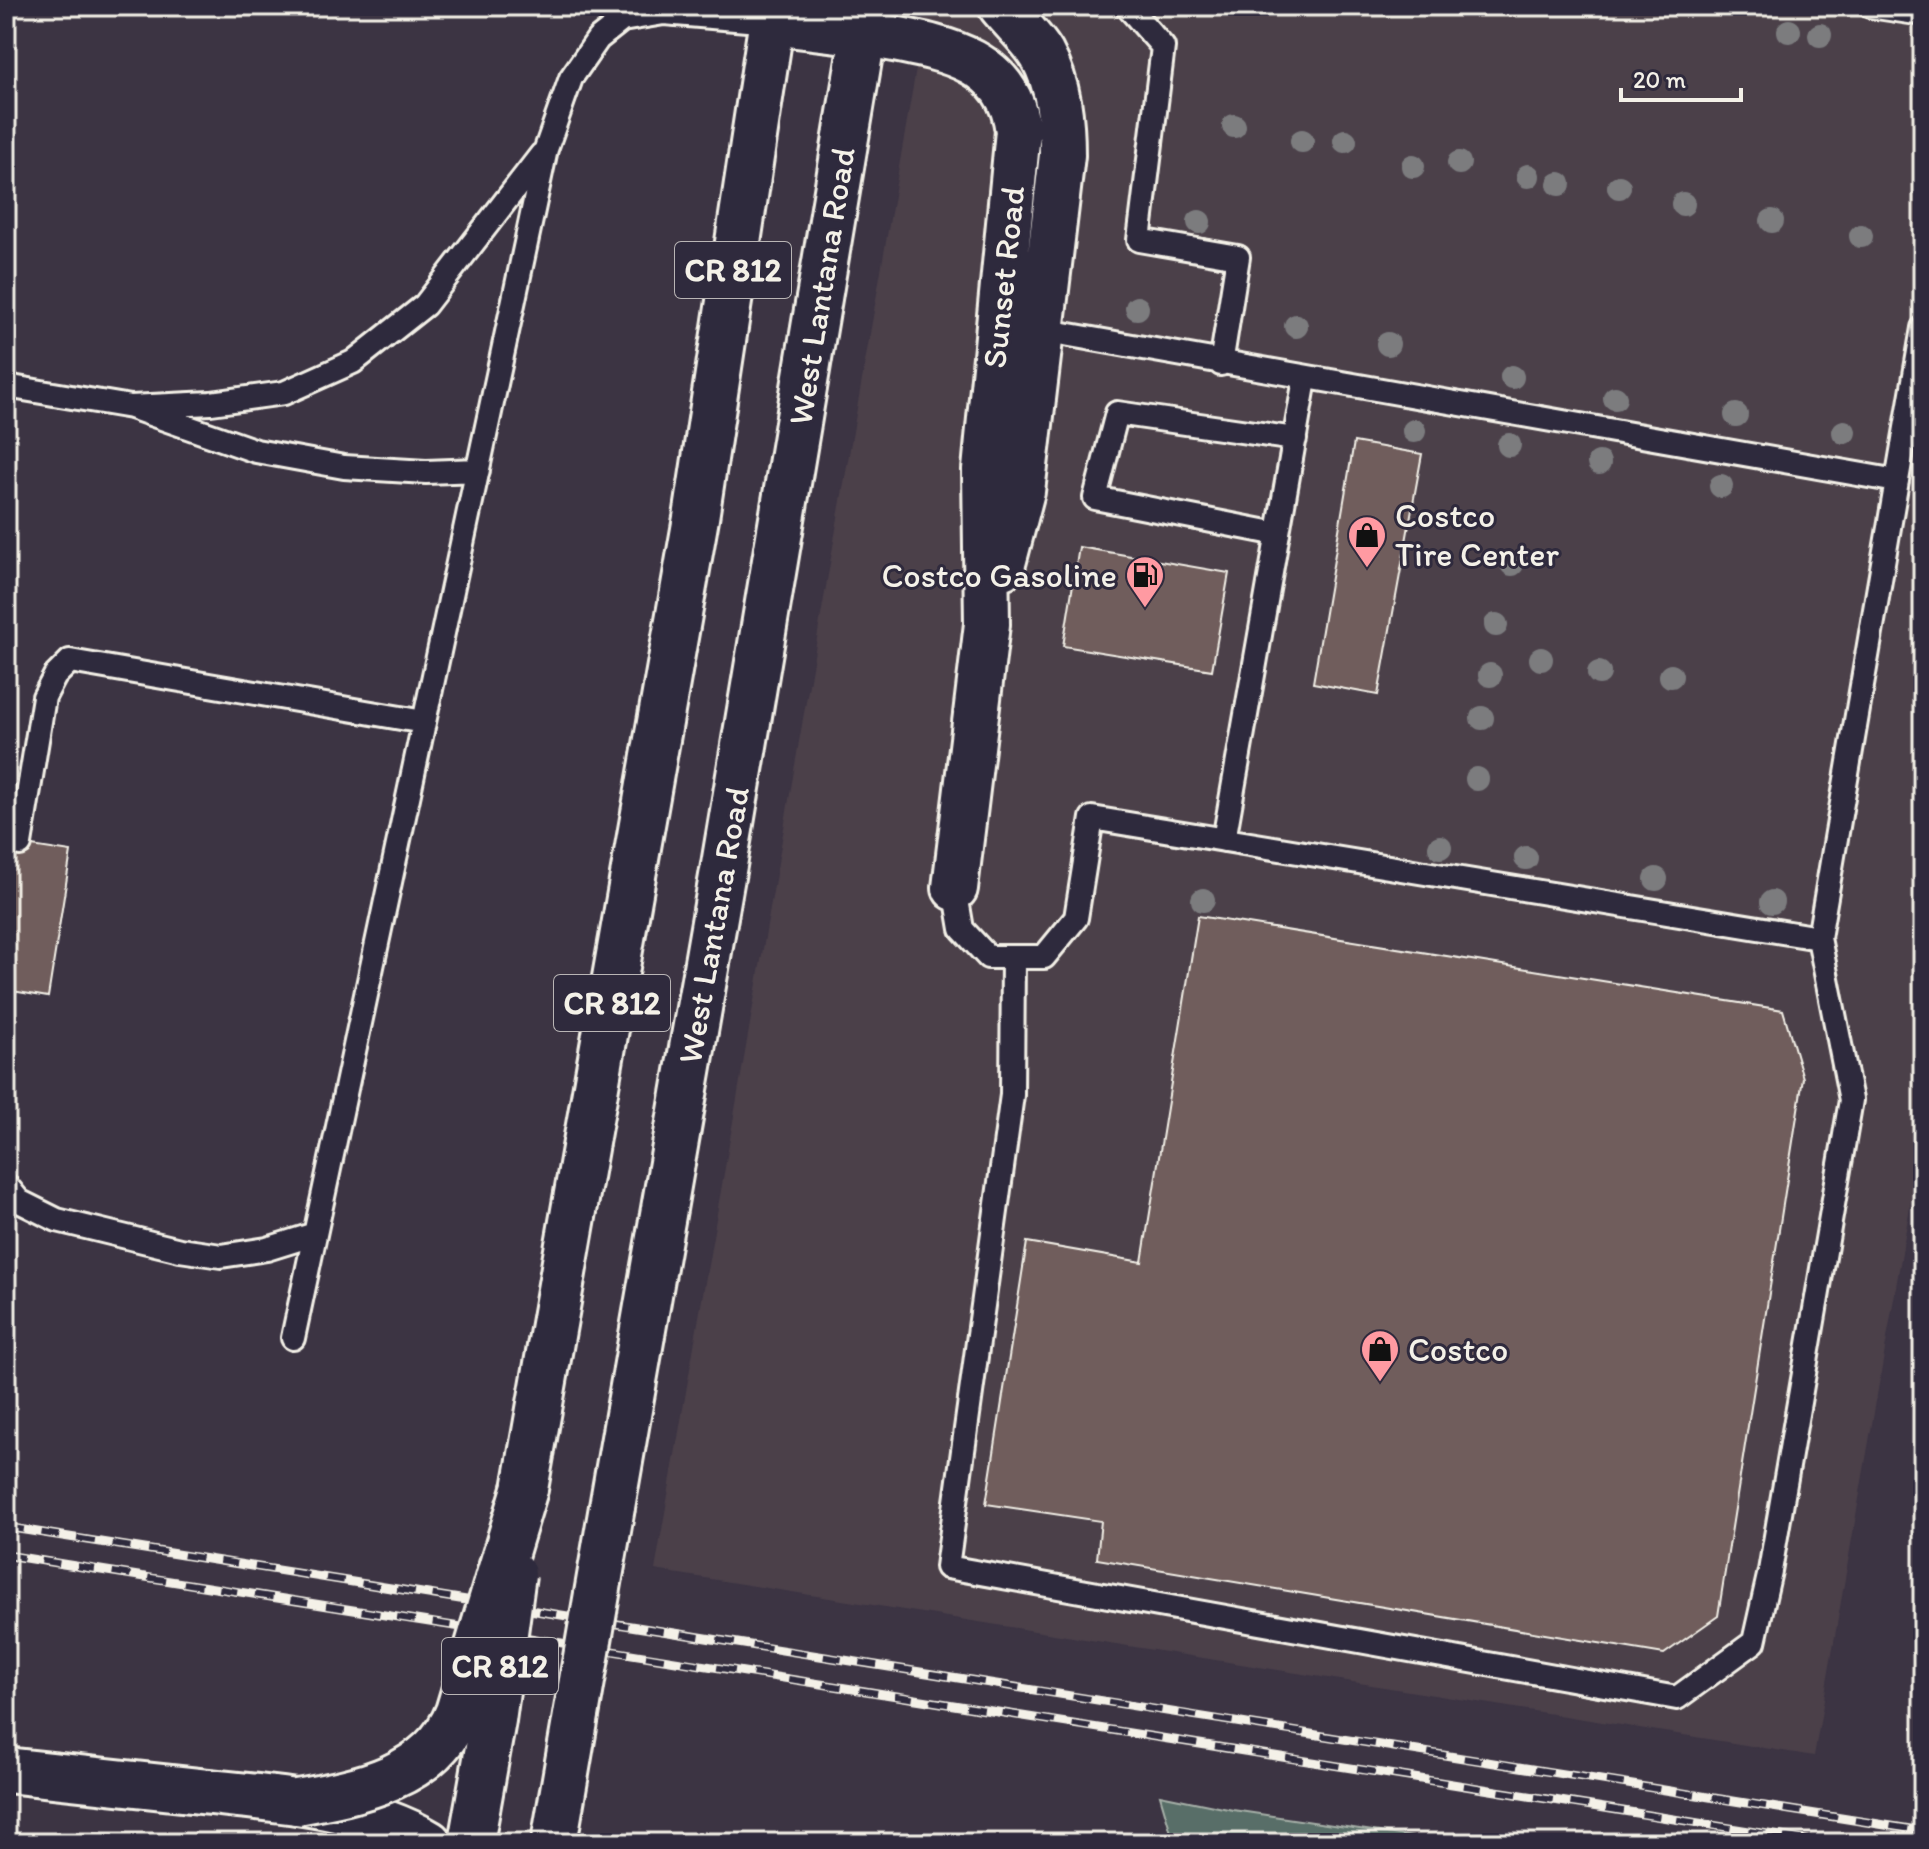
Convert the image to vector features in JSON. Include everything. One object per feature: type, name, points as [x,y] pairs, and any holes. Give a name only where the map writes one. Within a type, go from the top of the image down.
[{"type":"main road","name":"Sunset Road","points":[[987,624],[1022,491],[1062,155],[1062,119],[1054,84],[1041,54],[1001,6]]},
{"type":"main road","name":"Sunset Road","points":[[772,14],[865,20],[963,56],[988,71],[1007,91],[1015,109],[1018,131],[985,470],[987,624],[955,888]]},
{"type":"main road","name":"CR 812","points":[[471,1843],[493,1720],[525,1489],[696,518],[772,14]]},
{"type":"main road","name":"West Lantana Road","points":[[554,1843],[724,865],[865,20]]},
{"type":"main road","points":[[297,1802],[370,1786],[422,1760],[444,1742],[458,1712],[525,1489]]},
{"type":"main road","points":[[6,1770],[297,1802],[382,1822],[415,1834],[429,1843]]},
{"type":"lane","points":[[1127,6],[1163,47],[1139,240],[1238,257],[1221,364]]},
{"type":"lane","points":[[1870,6],[1923,14]]},
{"type":"lane","points":[[293,1338],[546,149],[571,78],[598,39],[622,20],[664,13],[772,14]]},
{"type":"lane","points":[[131,407],[211,403],[284,393],[353,362],[425,305],[546,149]]},
{"type":"lane","points":[[999,312],[1041,331],[1897,481]]},
{"type":"lane","points":[[1013,957],[1012,1095],[947,1567],[1677,1698],[1754,1642],[1770,1571],[1851,1100],[1819,938],[1923,328]]},
{"type":"lane","points":[[1224,840],[1305,379]]},
{"type":"lane","points":[[6,386],[131,407],[256,451],[344,467],[426,472],[478,470]]},
{"type":"lane","points":[[1278,534],[1095,498],[1117,413],[1295,439]]},
{"type":"lane","points":[[20,844],[44,697],[55,676],[70,661],[424,722]]},
{"type":"lane","points":[[955,888],[962,929],[988,957],[1044,957],[1076,918],[1092,818],[1819,938]]},
{"type":"lane","points":[[6,1185],[19,1201],[57,1220],[180,1250],[221,1256],[267,1249],[315,1234]]},
{"type":"shaded area","points":[[927,6],[1923,6],[1923,1132],[1814,1756],[655,1570]]},
{"type":"green space","points":[[1160,1795],[1233,1810],[1453,1843],[1174,1843]]},
{"type":"building","name":"Costco Tire Center","points":[[1354,442],[1422,454],[1378,695],[1313,683]]},
{"type":"building","name":"Costco Gasoline","points":[[1079,547],[1229,573],[1212,670],[1063,646]]},
{"type":"building","points":[[6,842],[71,852],[48,997],[6,990]]},
{"type":"building","name":"Costco","points":[[1198,916],[1783,1010],[1803,1078],[1718,1616],[1664,1654],[1097,1559],[1101,1521],[986,1504],[1027,1242],[1142,1262]]},
{"type":"railway","points":[[6,1527],[1923,1831]]},
{"type":"railway","points":[[6,1555],[1825,1843]]},
{"type":"place","name":"Costco Tire Center","points":[[1367,569]]},
{"type":"place","name":"Costco Gasoline","points":[[1145,609]]},
{"type":"place","name":"Costco","points":[[1380,1383]]}]
